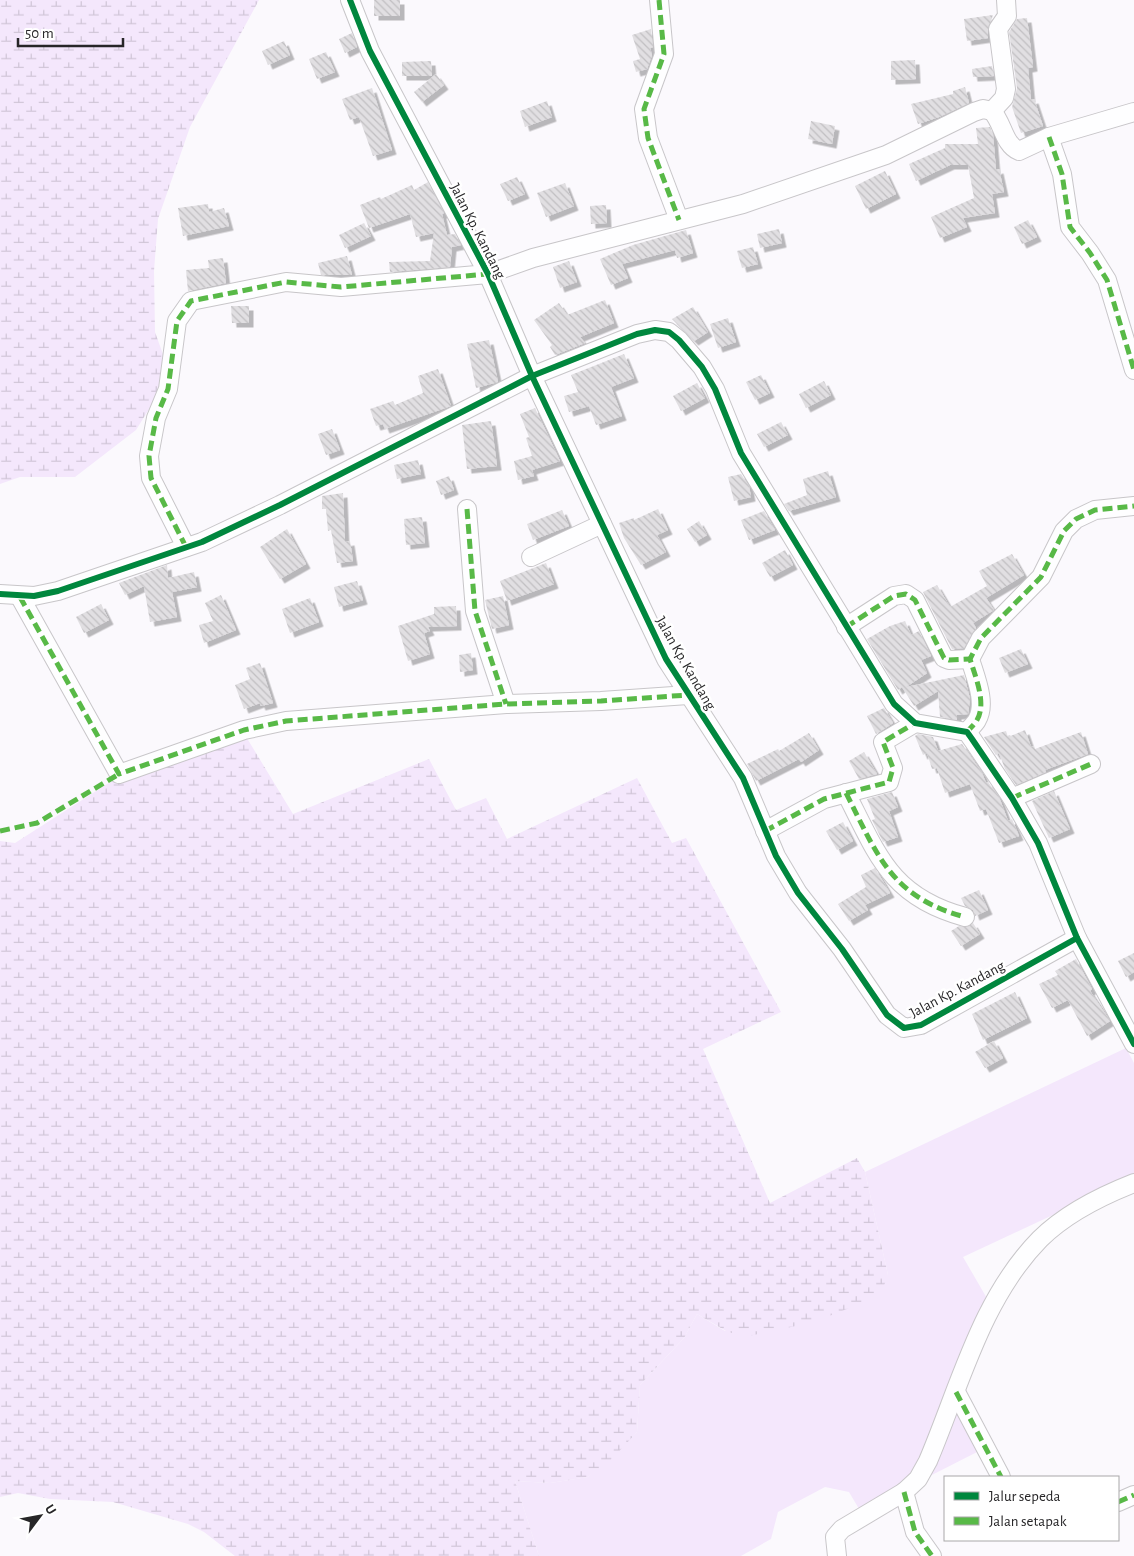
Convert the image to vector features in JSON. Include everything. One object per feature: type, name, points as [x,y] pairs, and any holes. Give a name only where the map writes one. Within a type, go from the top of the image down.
[{"type":"street","name":"Jalan Kp. Kandang","points":[[350,0],[370,51],[488,274],[532,376],[650,628],[688,695],[722,742],[743,778],[765,831],[798,893],[842,949],[887,1016],[904,1028],[921,1025],[1077,938]]},
{"type":"street","points":[[659,0],[664,54],[644,110],[648,138],[679,220]]},
{"type":"street","points":[[992,111],[1006,93],[998,29],[1007,16],[1006,0]]},
{"type":"street","points":[[186,548],[151,478],[149,456],[156,418],[168,389],[177,321],[191,301],[286,282],[341,287],[488,274],[539,256],[743,204],[886,155],[982,109],[992,111],[999,118],[1013,148],[1019,150],[1049,137],[1134,112]]},
{"type":"street","points":[[1049,137],[1062,174],[1070,226],[1090,253],[1106,280],[1134,370]]},
{"type":"street","points":[[0,594],[20,597],[58,591],[186,548],[263,514],[532,376],[637,334],[655,330],[669,332],[679,340],[702,366],[715,389],[741,453],[894,704],[906,718],[915,723],[934,728],[967,732],[1012,798],[1038,844],[1077,938],[1134,1044]]},
{"type":"street","points":[[967,732],[977,721],[980,703],[970,658],[981,638],[1041,577],[1064,531],[1076,519],[1095,510],[1134,506]]},
{"type":"street","points":[[467,509],[475,611],[506,704]]},
{"type":"street","points":[[531,557],[602,524]]},
{"type":"street","points":[[846,627],[894,596],[906,594],[914,600],[946,659],[970,658]]},
{"type":"street","points":[[20,597],[119,774],[193,747],[267,724],[379,713],[506,704],[601,702],[688,695]]},
{"type":"street","points":[[765,831],[812,805],[836,795],[888,782],[893,768],[884,742],[915,723]]},
{"type":"street","points":[[1012,798],[1090,764]]},
{"type":"street","points":[[846,793],[880,861],[894,879],[921,900],[947,912],[966,917]]},
{"type":"street","points":[[837,1556],[835,1537],[842,1529],[904,1492],[918,1479],[928,1461],[992,1308],[1008,1280],[1040,1239],[1084,1206],[1134,1183]]},
{"type":"street","points":[[956,1392],[1000,1476]]},
{"type":"street","points":[[904,1492],[915,1532],[932,1556]]},
{"type":"street","points":[[1119,1502],[1134,1495]]},
{"type":"green space","points":[[0,0],[259,0],[190,127],[158,219],[154,271],[155,332],[165,360],[164,385],[136,430],[75,477],[20,477],[0,484]]},
{"type":"green space","points":[[245,735],[293,814],[429,759],[456,810],[486,798],[507,839],[637,778],[672,843],[686,838],[781,1012],[703,1049],[770,1203],[857,1158],[865,1172],[888,1275],[880,1296],[814,1322],[744,1337],[726,1331],[697,1314],[684,1338],[640,1385],[637,1432],[612,1459],[588,1477],[550,1483],[515,1481],[539,1556],[235,1556],[204,1532],[188,1524],[113,1502],[50,1499],[18,1493],[0,1497],[0,841],[15,843],[132,768]]},
{"type":"green space","points":[[1126,1048],[1134,1063],[1134,1177],[963,1257],[992,1307],[962,1392],[983,1449],[924,1479],[906,1505],[865,1519],[849,1492],[825,1487],[778,1512],[771,1539],[741,1556],[539,1556],[515,1481],[550,1483],[588,1477],[637,1432],[640,1385],[684,1338],[697,1314],[725,1331],[888,1275],[865,1172]]},
{"type":"building","points":[[374,0],[400,0],[400,16],[374,16]]},
{"type":"building","points":[[993,15],[988,30],[988,38],[967,41],[964,19]]},
{"type":"building","points":[[1027,18],[1033,67],[1028,68],[1031,100],[1034,99],[1043,126],[1021,133],[1012,107],[1017,88],[1009,32],[1017,19]]},
{"type":"building","points":[[651,29],[653,47],[650,48],[652,55],[647,69],[636,72],[633,61],[640,59],[632,35]]},
{"type":"building","points":[[352,33],[357,47],[345,53],[339,39]]},
{"type":"building","points":[[284,41],[290,55],[268,65],[262,51]]},
{"type":"building","points":[[326,52],[335,72],[317,79],[309,59]]},
{"type":"building","points":[[915,60],[916,79],[891,80],[891,61]]},
{"type":"building","points":[[431,61],[432,76],[402,76],[402,62]]},
{"type":"building","points":[[992,66],[994,76],[973,77],[972,69]]},
{"type":"building","points":[[436,74],[444,85],[422,102],[414,92]]},
{"type":"building","points":[[965,87],[969,103],[939,117],[918,124],[911,104],[953,94],[953,91]]},
{"type":"building","points":[[372,88],[392,150],[373,156],[359,117],[350,120],[342,99]]},
{"type":"building","points":[[547,101],[552,117],[525,127],[520,111]]},
{"type":"building","points":[[811,121],[835,126],[832,144],[808,139]]},
{"type":"building","points":[[990,127],[993,134],[996,170],[999,169],[1004,192],[992,194],[995,213],[963,218],[967,227],[940,238],[931,217],[974,198],[968,165],[950,165],[916,181],[909,164],[945,148],[945,144],[978,144],[976,128]]},
{"type":"building","points":[[885,171],[896,194],[866,209],[855,186]]},
{"type":"building","points":[[517,177],[525,194],[508,201],[500,184]]},
{"type":"building","points":[[428,182],[444,213],[442,214],[447,235],[455,234],[461,245],[452,247],[450,267],[390,272],[389,262],[430,261],[434,233],[416,237],[410,214],[369,228],[360,205],[380,197],[381,199],[412,185],[414,190]]},
{"type":"building","points":[[565,183],[574,206],[546,217],[537,193]]},
{"type":"building","points":[[208,204],[209,212],[224,208],[229,226],[183,236],[178,208]]},
{"type":"building","points":[[606,205],[607,223],[591,224],[590,206]]},
{"type":"building","points":[[1028,220],[1037,237],[1022,244],[1014,227]]},
{"type":"building","points":[[364,223],[371,236],[345,248],[339,235]]},
{"type":"building","points":[[779,229],[782,243],[760,248],[757,234]]},
{"type":"building","points":[[686,230],[693,253],[677,258],[675,250],[622,264],[628,278],[611,285],[600,259],[633,245]]},
{"type":"building","points":[[753,247],[758,264],[742,268],[737,251]]},
{"type":"building","points":[[347,256],[352,275],[321,275],[318,263]]},
{"type":"building","points":[[223,258],[226,283],[188,291],[186,270],[209,268],[208,260]]},
{"type":"building","points":[[569,261],[577,282],[560,288],[553,267]]},
{"type":"building","points":[[605,300],[614,323],[580,337],[585,343],[555,355],[550,347],[552,345],[534,320],[559,303],[567,315]]},
{"type":"building","points":[[231,306],[249,306],[249,323],[232,323]]},
{"type":"building","points":[[693,307],[708,332],[694,341],[672,319]]},
{"type":"building","points":[[728,318],[736,342],[718,348],[710,324]]},
{"type":"building","points":[[489,340],[498,382],[476,388],[467,344]]},
{"type":"building","points":[[624,354],[634,378],[611,387],[622,416],[596,425],[589,406],[569,412],[564,396],[578,392],[571,375]]},
{"type":"building","points":[[438,369],[451,406],[385,429],[383,424],[376,426],[370,409],[393,401],[395,405],[423,393],[418,376]]},
{"type":"building","points":[[761,375],[770,393],[755,400],[746,382]]},
{"type":"building","points":[[824,381],[831,395],[806,408],[799,394]]},
{"type":"building","points":[[697,383],[705,398],[681,411],[673,396]]},
{"type":"building","points":[[535,408],[560,461],[532,470],[534,476],[518,480],[514,461],[532,456],[526,438],[529,437],[520,414]]},
{"type":"building","points":[[491,421],[497,466],[467,469],[462,425]]},
{"type":"building","points":[[781,422],[788,435],[764,447],[757,434]]},
{"type":"building","points":[[332,429],[340,450],[326,455],[318,434]]},
{"type":"building","points":[[418,460],[421,474],[397,479],[394,465]]},
{"type":"building","points":[[828,471],[836,497],[789,511],[784,504],[807,495],[803,479]]},
{"type":"building","points":[[741,474],[749,486],[751,497],[734,501],[728,477]]},
{"type":"building","points":[[449,476],[454,490],[441,495],[436,481]]},
{"type":"building","points":[[343,493],[345,542],[350,541],[353,561],[337,563],[331,530],[328,531],[326,509],[322,509],[322,496]]},
{"type":"building","points":[[658,509],[668,530],[657,535],[666,552],[641,565],[624,538],[619,523],[634,518],[634,520]]},
{"type":"building","points":[[562,510],[569,526],[533,540],[527,524]]},
{"type":"building","points":[[764,511],[775,530],[749,540],[741,520]]},
{"type":"building","points":[[422,517],[425,543],[406,545],[404,519]]},
{"type":"building","points":[[699,521],[707,535],[695,542],[687,529]]},
{"type":"building","points":[[287,529],[306,564],[280,579],[260,547]]},
{"type":"building","points":[[785,550],[793,565],[770,577],[762,563]]},
{"type":"building","points":[[1012,554],[1024,575],[986,598],[994,610],[973,623],[976,628],[964,648],[952,649],[923,592],[937,585],[950,607],[987,586],[979,571]]},
{"type":"building","points":[[546,563],[554,584],[507,601],[500,581]]},
{"type":"building","points":[[167,565],[168,578],[194,572],[197,587],[172,592],[177,617],[150,622],[144,586],[125,595],[119,583]]},
{"type":"building","points":[[357,581],[363,600],[339,607],[334,587]]},
{"type":"building","points":[[221,595],[236,630],[204,643],[199,625],[213,621],[205,603]]},
{"type":"building","points":[[503,596],[509,625],[492,629],[485,600]]},
{"type":"building","points":[[310,598],[319,622],[290,633],[282,609]]},
{"type":"building","points":[[101,604],[109,620],[84,633],[76,617]]},
{"type":"building","points":[[456,606],[457,626],[428,627],[430,631],[424,633],[430,654],[408,661],[398,626],[434,614],[434,607]]},
{"type":"building","points":[[905,621],[911,635],[919,631],[931,656],[921,660],[927,673],[906,687],[964,675],[970,699],[968,714],[957,715],[957,720],[940,717],[938,691],[914,706],[902,687],[898,690],[867,639],[890,626]]},
{"type":"building","points":[[1021,649],[1028,664],[1005,673],[999,658]]},
{"type":"building","points":[[471,653],[473,670],[460,672],[459,655]]},
{"type":"building","points":[[260,663],[273,703],[261,706],[260,703],[244,709],[235,685],[250,679],[246,668]]},
{"type":"building","points":[[884,708],[893,723],[876,734],[867,716]]},
{"type":"building","points":[[1025,730],[1031,747],[1034,746],[1035,749],[1081,732],[1088,754],[1045,770],[1046,772],[1016,785],[1005,769],[999,753],[996,755],[984,737],[1006,731],[1008,737]]},
{"type":"building","points":[[809,733],[819,750],[801,762],[799,759],[756,781],[747,764],[778,749],[779,751]]},
{"type":"building","points":[[918,734],[933,737],[938,751],[962,744],[982,773],[986,783],[988,782],[999,797],[1008,821],[1012,819],[1019,836],[999,843],[986,809],[980,811],[970,784],[945,793],[937,768],[932,769],[927,753],[923,755],[915,736]]},
{"type":"building","points":[[864,752],[877,774],[859,779],[849,761]]},
{"type":"building","points":[[1054,791],[1070,829],[1049,838],[1032,801]]},
{"type":"building","points":[[892,792],[898,807],[889,811],[898,837],[883,842],[872,820],[875,819],[867,799]]},
{"type":"building","points":[[843,822],[853,841],[837,850],[826,831]]},
{"type":"building","points":[[875,868],[890,893],[865,905],[868,910],[849,921],[838,904],[866,887],[861,875]]},
{"type":"building","points":[[979,890],[988,910],[975,916],[973,910],[965,906],[961,898]]},
{"type":"building","points":[[973,923],[980,934],[961,946],[951,931],[959,926],[967,927]]},
{"type":"building","points":[[1134,953],[1134,972],[1126,977],[1118,961]]},
{"type":"building","points":[[1076,959],[1092,989],[1090,991],[1110,1021],[1087,1036],[1068,1000],[1052,1008],[1039,984],[1058,975],[1055,971]]},
{"type":"building","points":[[1015,992],[1027,1018],[983,1040],[972,1014]]},
{"type":"building","points":[[994,1041],[1003,1058],[985,1068],[975,1052]]},
{"type":"marked path","points":[[659,0],[664,54],[644,109],[648,138],[679,220]]},
{"type":"marked path","points":[[1049,137],[1062,174],[1070,227],[1090,253],[1107,280],[1134,370]]},
{"type":"marked path","points":[[186,547],[151,478],[149,456],[156,418],[168,389],[177,321],[191,301],[286,282],[341,287],[488,274]]},
{"type":"marked path","points":[[967,732],[976,722],[980,713],[979,689],[970,659],[981,638],[1041,577],[1064,531],[1076,519],[1095,510],[1134,506]]},
{"type":"marked path","points":[[467,509],[475,611],[506,704]]},
{"type":"marked path","points":[[846,627],[894,596],[906,594],[915,600],[944,658],[949,660],[970,659]]},
{"type":"marked path","points":[[20,597],[119,774],[244,730],[286,721],[506,704],[601,701],[688,695]]},
{"type":"marked path","points":[[765,831],[824,799],[889,782],[893,768],[883,742],[915,723]]},
{"type":"marked path","points":[[1012,798],[1091,764]]},
{"type":"marked path","points":[[0,831],[37,823],[119,774]]},
{"type":"marked path","points":[[846,793],[878,855],[903,886],[940,909],[965,917]]},
{"type":"marked path","points":[[956,1392],[1000,1476]]},
{"type":"marked path","points":[[904,1492],[915,1532],[932,1556]]},
{"type":"marked path","points":[[1119,1502],[1134,1495]]},
{"type":"cycle path","points":[[350,0],[370,51],[488,274],[532,376],[666,659],[743,778],[776,856],[798,893],[842,949],[887,1015],[904,1028],[921,1025],[1077,938],[1134,1044]]},
{"type":"cycle path","points":[[0,594],[34,596],[58,591],[202,542],[280,505],[532,376],[637,334],[655,330],[669,332],[679,340],[702,367],[715,389],[741,453],[894,704],[915,723],[967,732],[1012,798],[1038,843],[1077,938]]}]
